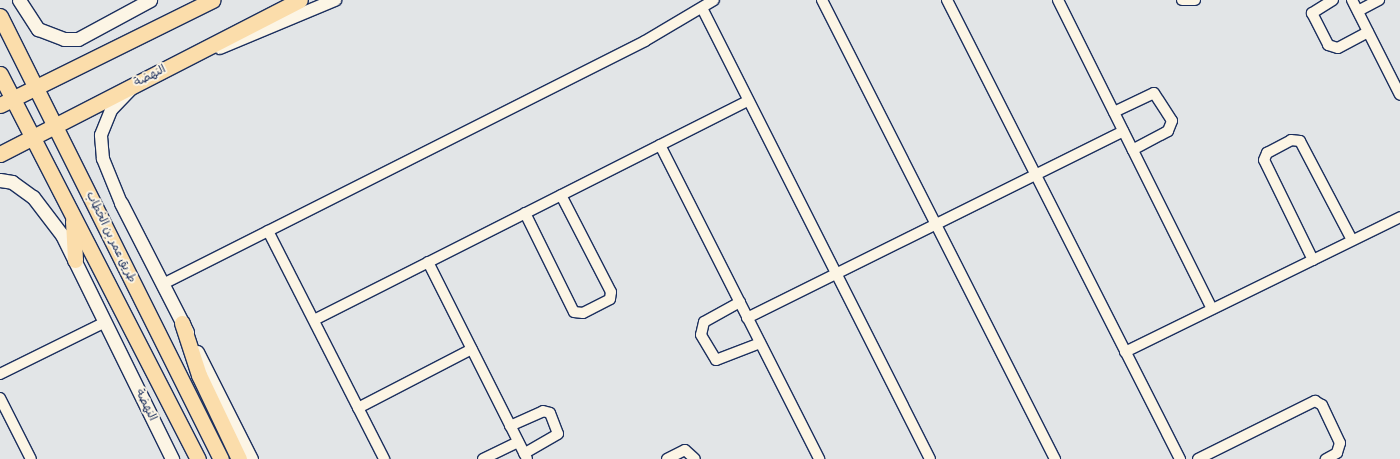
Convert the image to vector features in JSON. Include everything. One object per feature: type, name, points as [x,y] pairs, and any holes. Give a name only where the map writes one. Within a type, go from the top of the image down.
[{"type":"main road","points":[[19,0],[25,12],[38,29],[53,38],[78,39],[150,0]]},
{"type":"main road","points":[[6,102],[212,0]]},
{"type":"main road","name":"النهضة","points":[[0,154],[55,124],[300,0]]},
{"type":"main road","name":"طريق عمر بن الخطاب","points":[[0,16],[221,459]]},
{"type":"main road","name":"طريق عمر بن الخطاب","points":[[0,74],[6,102],[32,137],[198,459]]},
{"type":"main road","name":"النهضة","points":[[0,180],[12,182],[33,197],[53,221],[75,260],[172,459]]},
{"type":"main road","points":[[121,203],[251,459]]},
{"type":"main road","points":[[73,214],[75,260]]},
{"type":"main road","points":[[182,323],[199,375],[239,459]]},
{"type":"street","points":[[121,203],[103,159],[101,135],[111,110],[136,83],[335,0]]},
{"type":"street","points":[[163,284],[645,41],[714,0]]},
{"type":"street","points":[[822,0],[1055,459]]},
{"type":"street","points":[[947,0],[1180,459]]},
{"type":"street","points":[[1058,0],[1212,309]]},
{"type":"street","points":[[1182,0],[1195,0]]},
{"type":"street","points":[[1333,0],[1312,13],[1328,45],[1338,48],[1368,32]]},
{"type":"street","points":[[1352,0],[1400,95]]},
{"type":"street","points":[[1358,11],[1379,0]]},
{"type":"street","points":[[702,8],[836,274],[926,458]]},
{"type":"street","points":[[1114,112],[1154,93],[1172,121],[1168,131],[1133,150]]},
{"type":"street","points":[[314,320],[748,101]]},
{"type":"street","points":[[747,318],[1123,130]]},
{"type":"street","points":[[1313,260],[1264,160],[1267,153],[1291,140],[1300,141],[1352,240]]},
{"type":"street","points":[[660,145],[818,459]]},
{"type":"street","points":[[526,213],[574,312],[583,313],[610,299],[611,292],[561,195]]},
{"type":"street","points":[[1125,352],[1400,216]]},
{"type":"street","points":[[268,231],[384,459]]},
{"type":"street","points":[[428,262],[472,349],[510,426],[525,456],[558,434],[550,413],[543,411],[510,426]]},
{"type":"street","points":[[740,302],[704,322],[701,335],[716,360],[760,343]]},
{"type":"street","points":[[0,374],[105,322]]},
{"type":"street","points":[[358,408],[472,349]]},
{"type":"street","points":[[0,398],[31,459]]},
{"type":"street","points":[[1198,459],[1315,401],[1322,405],[1340,443],[1337,453],[1326,459]]},
{"type":"street","points":[[483,459],[518,442]]},
{"type":"street","points":[[667,459],[689,450],[695,459]]}]
